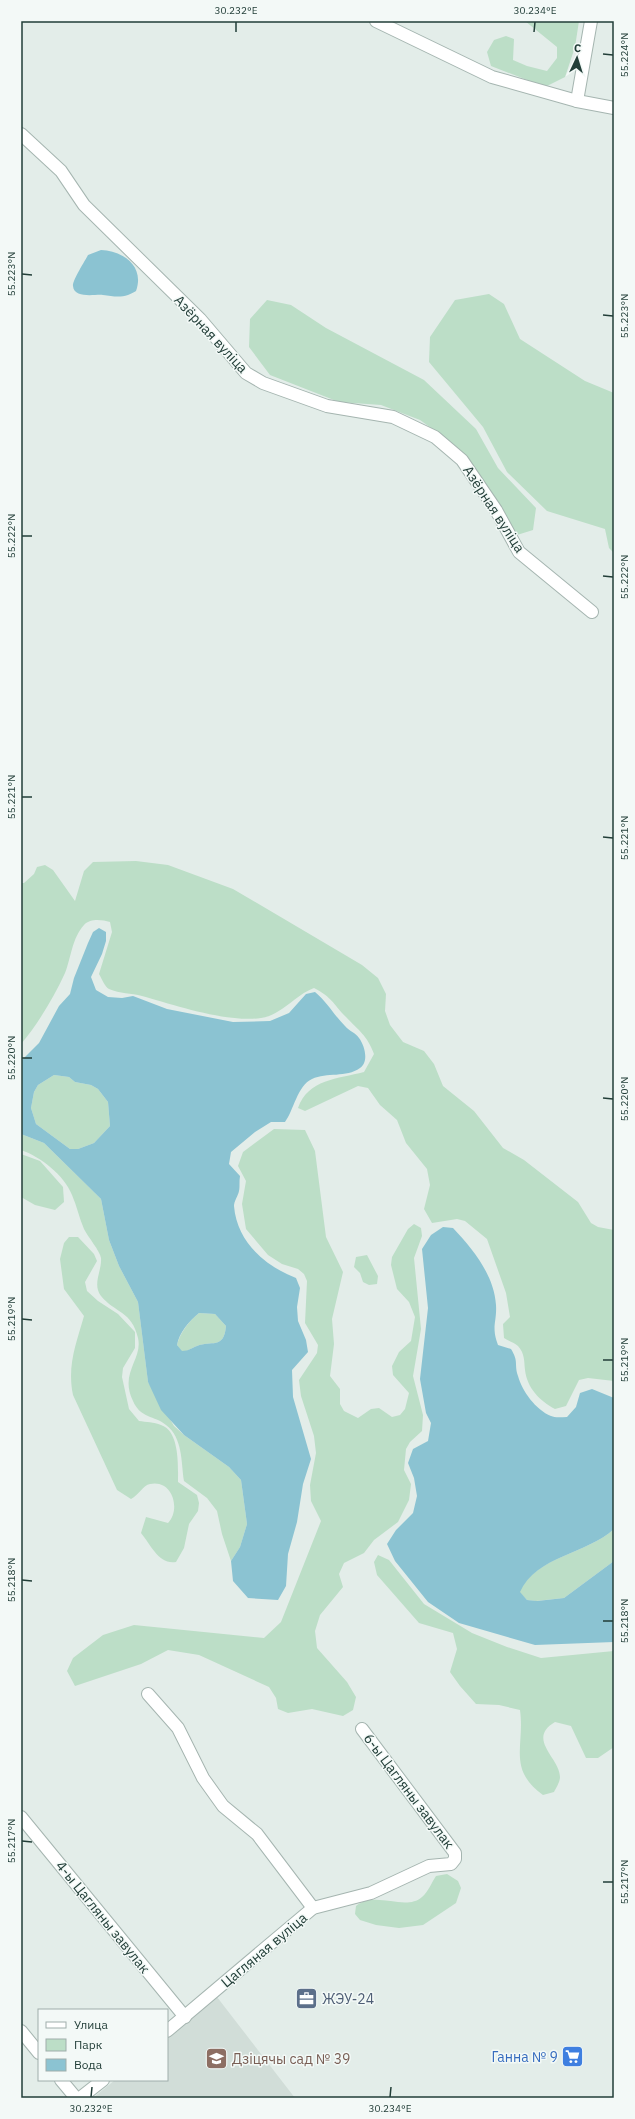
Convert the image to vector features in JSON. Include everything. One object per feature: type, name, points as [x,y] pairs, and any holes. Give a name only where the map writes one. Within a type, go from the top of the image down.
[{"type":"street","points":[[376,21],[492,77],[578,101],[614,108]]},
{"type":"street","points":[[578,101],[591,21]]},
{"type":"street","name":"Азёрная вуліца","points":[[21,134],[61,171],[84,205],[200,319],[246,373],[263,383],[327,406],[393,417],[435,437],[462,460],[496,510],[518,552],[592,612]]},
{"type":"street","points":[[148,1694],[178,1728],[203,1778],[223,1806],[257,1834],[313,1908]]},
{"type":"street","name":"6-ы Цагляны завулак","points":[[362,1729],[455,1853]]},
{"type":"street","name":"4-ы Цагляны завулак","points":[[21,1817],[184,2017]]},
{"type":"street","name":"Цагляная вуліца","points":[[168,2030],[313,1908],[371,1893],[429,1866],[450,1864],[455,1859],[455,1853]]},
{"type":"street","points":[[21,2031],[38,2052]]},
{"type":"street","points":[[62,2081],[76,2098]]},
{"type":"street","points":[[80,2098],[102,2081]]},
{"type":"shaded area","name":"Дзіцячы сад № 39","points":[[217,1997],[295,2098],[93,2098],[114,2081],[168,2081],[168,2037]]},
{"type":"green space","points":[[525,21],[579,21],[575,47],[565,77],[545,87],[491,66],[487,52],[494,40],[506,36],[514,39],[513,60],[527,66],[547,71],[557,58],[557,47]]},
{"type":"green space","points":[[489,294],[504,304],[520,339],[585,381],[614,393],[614,553],[609,548],[605,529],[547,511],[507,472],[483,427],[429,362],[430,337],[455,300]]},
{"type":"green space","points":[[267,300],[291,305],[326,328],[424,380],[476,429],[498,468],[536,508],[533,530],[517,535],[452,443],[420,420],[381,405],[339,402],[270,375],[249,347],[250,319]]},
{"type":"green space","points":[[136,861],[168,865],[233,889],[362,965],[378,978],[386,994],[385,1011],[390,1025],[403,1042],[424,1051],[434,1064],[443,1086],[474,1111],[503,1148],[524,1160],[578,1202],[591,1223],[598,1227],[614,1230],[614,1381],[588,1378],[579,1380],[566,1406],[555,1409],[539,1398],[528,1383],[522,1352],[518,1346],[504,1338],[503,1324],[510,1317],[506,1293],[487,1239],[465,1221],[457,1219],[432,1223],[424,1209],[430,1185],[427,1169],[406,1143],[397,1120],[380,1105],[368,1088],[358,1086],[305,1111],[298,1108],[303,1098],[316,1086],[334,1079],[364,1072],[374,1054],[362,1034],[329,998],[314,988],[269,1016],[248,1019],[217,1016],[134,994],[113,991],[106,987],[99,974],[112,932],[110,922],[93,920],[84,925],[80,930],[74,942],[65,973],[56,991],[45,1010],[21,1044],[21,883],[24,883],[34,874],[37,867],[45,865],[53,870],[75,901],[84,871],[93,862]]},
{"type":"green space","points":[[54,1075],[69,1077],[75,1082],[91,1085],[98,1089],[108,1102],[110,1126],[94,1143],[78,1149],[70,1149],[36,1124],[31,1108],[34,1092],[38,1085]]},
{"type":"green space","points":[[274,1129],[305,1130],[315,1151],[326,1237],[343,1272],[332,1319],[334,1344],[330,1376],[340,1389],[340,1404],[344,1411],[358,1418],[371,1409],[379,1408],[392,1417],[400,1415],[405,1409],[409,1393],[393,1375],[392,1366],[399,1352],[411,1341],[415,1317],[409,1302],[397,1289],[391,1265],[392,1257],[408,1229],[414,1224],[421,1228],[422,1236],[414,1258],[421,1329],[413,1376],[423,1415],[422,1431],[410,1442],[406,1449],[404,1470],[411,1484],[409,1500],[398,1522],[374,1540],[364,1553],[344,1563],[339,1574],[343,1587],[320,1615],[315,1631],[317,1648],[347,1682],[356,1697],[353,1710],[343,1716],[312,1709],[288,1713],[278,1709],[276,1698],[269,1687],[199,1655],[168,1650],[141,1664],[75,1686],[67,1671],[73,1658],[103,1635],[134,1625],[264,1638],[281,1622],[321,1521],[311,1501],[310,1485],[316,1453],[314,1436],[301,1396],[299,1380],[317,1353],[318,1345],[305,1323],[307,1281],[304,1274],[298,1269],[282,1264],[268,1255],[246,1229],[242,1204],[246,1181],[238,1166],[243,1152]]},
{"type":"green space","points":[[21,1134],[44,1143],[101,1199],[109,1240],[119,1266],[138,1302],[148,1382],[174,1426],[184,1435],[229,1467],[241,1480],[247,1524],[240,1547],[231,1561],[222,1534],[217,1511],[207,1498],[184,1481],[180,1451],[176,1437],[172,1430],[161,1422],[144,1414],[136,1407],[133,1401],[129,1391],[129,1382],[139,1346],[138,1338],[132,1322],[106,1302],[98,1291],[97,1282],[101,1258],[84,1229],[72,1195],[58,1174],[44,1162],[21,1150]]},
{"type":"green space","points":[[21,1154],[40,1161],[63,1187],[64,1202],[55,1210],[35,1205],[21,1197]]},
{"type":"green space","points":[[69,1237],[78,1237],[94,1254],[97,1261],[85,1282],[87,1291],[98,1301],[118,1314],[135,1332],[135,1348],[123,1368],[122,1377],[129,1409],[139,1421],[156,1423],[167,1429],[172,1434],[177,1450],[178,1482],[197,1495],[199,1503],[198,1511],[189,1524],[184,1548],[176,1562],[170,1562],[160,1557],[141,1533],[146,1517],[168,1523],[172,1517],[174,1504],[169,1491],[164,1486],[150,1484],[145,1486],[131,1499],[117,1490],[73,1395],[71,1374],[73,1355],[84,1316],[64,1289],[60,1259],[64,1243]]},
{"type":"green space","points":[[367,1255],[378,1276],[377,1284],[369,1285],[363,1282],[360,1273],[354,1267],[356,1257]]},
{"type":"green space","points":[[199,1313],[215,1314],[226,1326],[225,1334],[220,1341],[216,1343],[202,1344],[182,1352],[177,1345],[180,1336],[188,1323]]},
{"type":"green space","points":[[614,1529],[614,1561],[564,1598],[536,1601],[527,1600],[519,1592],[527,1580],[537,1570],[590,1544]]},
{"type":"green space","points":[[378,1555],[389,1560],[424,1604],[472,1633],[507,1647],[541,1658],[614,1651],[614,1747],[598,1758],[586,1758],[571,1726],[555,1722],[547,1728],[544,1735],[544,1742],[559,1770],[560,1779],[554,1792],[543,1795],[525,1776],[521,1766],[520,1710],[499,1705],[476,1704],[450,1672],[457,1649],[453,1633],[419,1623],[377,1575],[374,1562]]},
{"type":"green space","points":[[447,1874],[458,1881],[461,1888],[456,1903],[423,1925],[399,1928],[376,1925],[360,1920],[355,1914],[356,1906],[372,1900],[399,1902],[415,1901],[424,1895],[436,1876]]},
{"type":"water","points":[[101,250],[117,253],[135,267],[138,282],[136,291],[119,297],[85,295],[77,293],[74,290],[74,280],[88,255]]},
{"type":"water","points":[[99,928],[106,932],[106,941],[102,954],[91,977],[96,990],[108,997],[122,998],[133,996],[167,1009],[233,1022],[270,1021],[289,1013],[306,994],[315,992],[347,1028],[358,1036],[364,1049],[365,1058],[363,1065],[360,1068],[349,1073],[318,1077],[307,1082],[299,1093],[285,1122],[271,1122],[255,1132],[231,1152],[229,1164],[240,1176],[239,1191],[234,1206],[236,1219],[241,1231],[254,1251],[274,1267],[296,1278],[300,1288],[297,1307],[298,1321],[306,1340],[308,1352],[292,1370],[293,1397],[311,1459],[303,1484],[297,1522],[288,1554],[286,1586],[278,1600],[248,1598],[233,1581],[231,1561],[240,1547],[247,1524],[241,1480],[229,1467],[184,1435],[161,1410],[148,1382],[138,1302],[119,1266],[109,1240],[101,1199],[44,1143],[21,1134],[21,1061],[39,1043],[59,1006],[70,994],[74,978],[93,932]],"holes":[[[54,1075],[69,1077],[75,1082],[91,1085],[98,1089],[108,1102],[110,1126],[94,1143],[78,1149],[70,1149],[36,1124],[31,1108],[34,1092],[38,1085]],[[199,1313],[215,1314],[226,1326],[225,1334],[223,1338],[216,1343],[202,1344],[182,1351],[177,1345],[180,1336],[188,1323]]]},
{"type":"water","points":[[443,1227],[453,1228],[475,1254],[487,1273],[496,1305],[495,1333],[498,1345],[511,1349],[516,1360],[520,1382],[526,1394],[535,1405],[551,1416],[567,1417],[576,1407],[580,1393],[592,1389],[614,1398],[614,1529],[603,1537],[538,1570],[528,1580],[520,1592],[527,1600],[537,1601],[564,1598],[614,1561],[614,1642],[535,1645],[459,1623],[428,1602],[395,1561],[387,1544],[396,1530],[413,1513],[417,1496],[414,1478],[408,1463],[413,1449],[428,1441],[431,1423],[426,1413],[420,1379],[428,1308],[422,1249],[431,1235]]},
{"type":"place","name":"ЖЭУ-24","points":[[307,1999]]},
{"type":"place","name":"Ганна № 9","points":[[573,2057]]},
{"type":"place","name":"Дзіцячы сад № 39","points":[[216,2059]]}]
